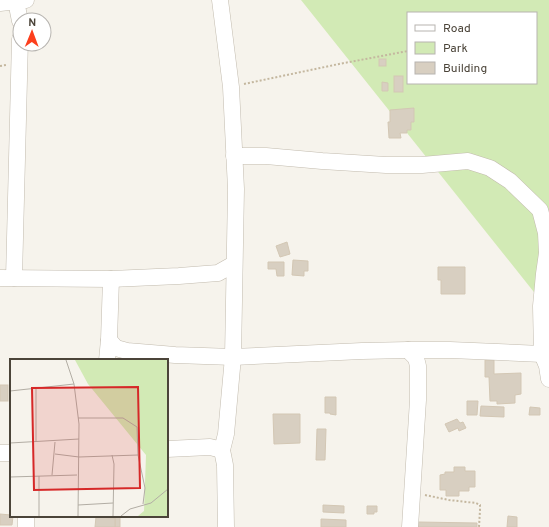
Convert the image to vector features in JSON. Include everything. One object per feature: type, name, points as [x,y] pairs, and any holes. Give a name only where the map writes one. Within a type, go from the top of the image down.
[{"type":"street","points":[[220,0],[231,87],[236,189],[233,357],[226,434],[222,450],[225,465],[226,527]]},
{"type":"street","points":[[0,2],[21,1],[20,12]]},
{"type":"street","points":[[19,52],[7,278],[111,279],[179,276],[218,273],[234,264]]},
{"type":"street","points":[[234,156],[266,156],[386,165],[422,165],[468,161],[490,168],[510,181],[540,210],[546,233],[546,253],[541,306],[542,354],[547,366],[549,379]]},
{"type":"street","points":[[218,273],[234,283]]},
{"type":"street","points":[[107,359],[111,279]]},
{"type":"street","points":[[109,340],[116,348],[127,351],[175,355],[233,357],[408,350],[450,350],[542,354]]},
{"type":"street","points":[[408,350],[416,358],[418,366],[418,400],[410,527]]},
{"type":"street","points":[[168,449],[210,447],[222,450]]},
{"type":"path","points":[[231,87],[407,51]]},
{"type":"path","points":[[413,491],[449,500],[476,503],[480,505],[479,527]]},
{"type":"green space","points":[[301,0],[549,0],[549,311]]},
{"type":"building","points":[[379,59],[386,59],[386,66],[379,66]]},
{"type":"building","points":[[394,76],[403,76],[403,92],[394,92]]},
{"type":"building","points":[[382,82],[388,83],[388,91],[382,91]]},
{"type":"building","points":[[414,108],[414,122],[411,122],[411,130],[407,130],[407,133],[400,133],[401,138],[389,138],[388,122],[390,122],[390,110]]},
{"type":"building","points":[[287,242],[290,254],[280,257],[276,246]]},
{"type":"building","points":[[293,260],[308,261],[308,271],[304,271],[304,276],[292,275]]},
{"type":"building","points":[[268,262],[284,262],[284,276],[277,276],[276,269],[268,269]]},
{"type":"building","points":[[438,267],[465,267],[465,294],[441,294],[441,280],[438,280]]},
{"type":"building","points":[[485,360],[494,360],[494,374],[521,373],[521,394],[515,395],[515,403],[497,404],[497,401],[490,401],[489,377],[485,377]]},
{"type":"building","points":[[0,385],[8,385],[8,401],[0,401]]},
{"type":"building","points":[[325,397],[336,397],[336,415],[325,413]]},
{"type":"building","points":[[467,401],[478,401],[477,415],[467,415]]},
{"type":"building","points":[[481,406],[504,407],[504,417],[480,416]]},
{"type":"building","points":[[530,407],[540,408],[540,415],[529,415]]},
{"type":"building","points":[[273,414],[300,414],[300,443],[274,444]]},
{"type":"building","points":[[457,419],[460,423],[463,422],[466,428],[459,431],[458,428],[449,432],[445,424]]},
{"type":"building","points":[[317,429],[326,429],[325,460],[316,460]]},
{"type":"building","points":[[454,467],[465,467],[465,471],[475,471],[475,487],[469,487],[469,491],[459,491],[459,496],[446,496],[446,490],[440,490],[440,475],[445,474],[445,472],[454,472]]},
{"type":"building","points":[[323,505],[344,506],[344,513],[323,512]]},
{"type":"building","points":[[367,506],[377,506],[377,512],[374,512],[374,514],[367,514]]},
{"type":"building","points":[[0,514],[10,515],[10,517],[13,517],[12,525],[0,525]]},
{"type":"building","points":[[508,516],[517,517],[517,527],[507,527]]},
{"type":"building","points":[[96,517],[115,518],[115,527],[95,527]]},
{"type":"building","points":[[115,517],[120,517],[120,527],[115,527]]},
{"type":"building","points":[[321,519],[346,520],[346,527],[321,527]]},
{"type":"building","points":[[418,522],[477,523],[477,527],[417,527]]}]
